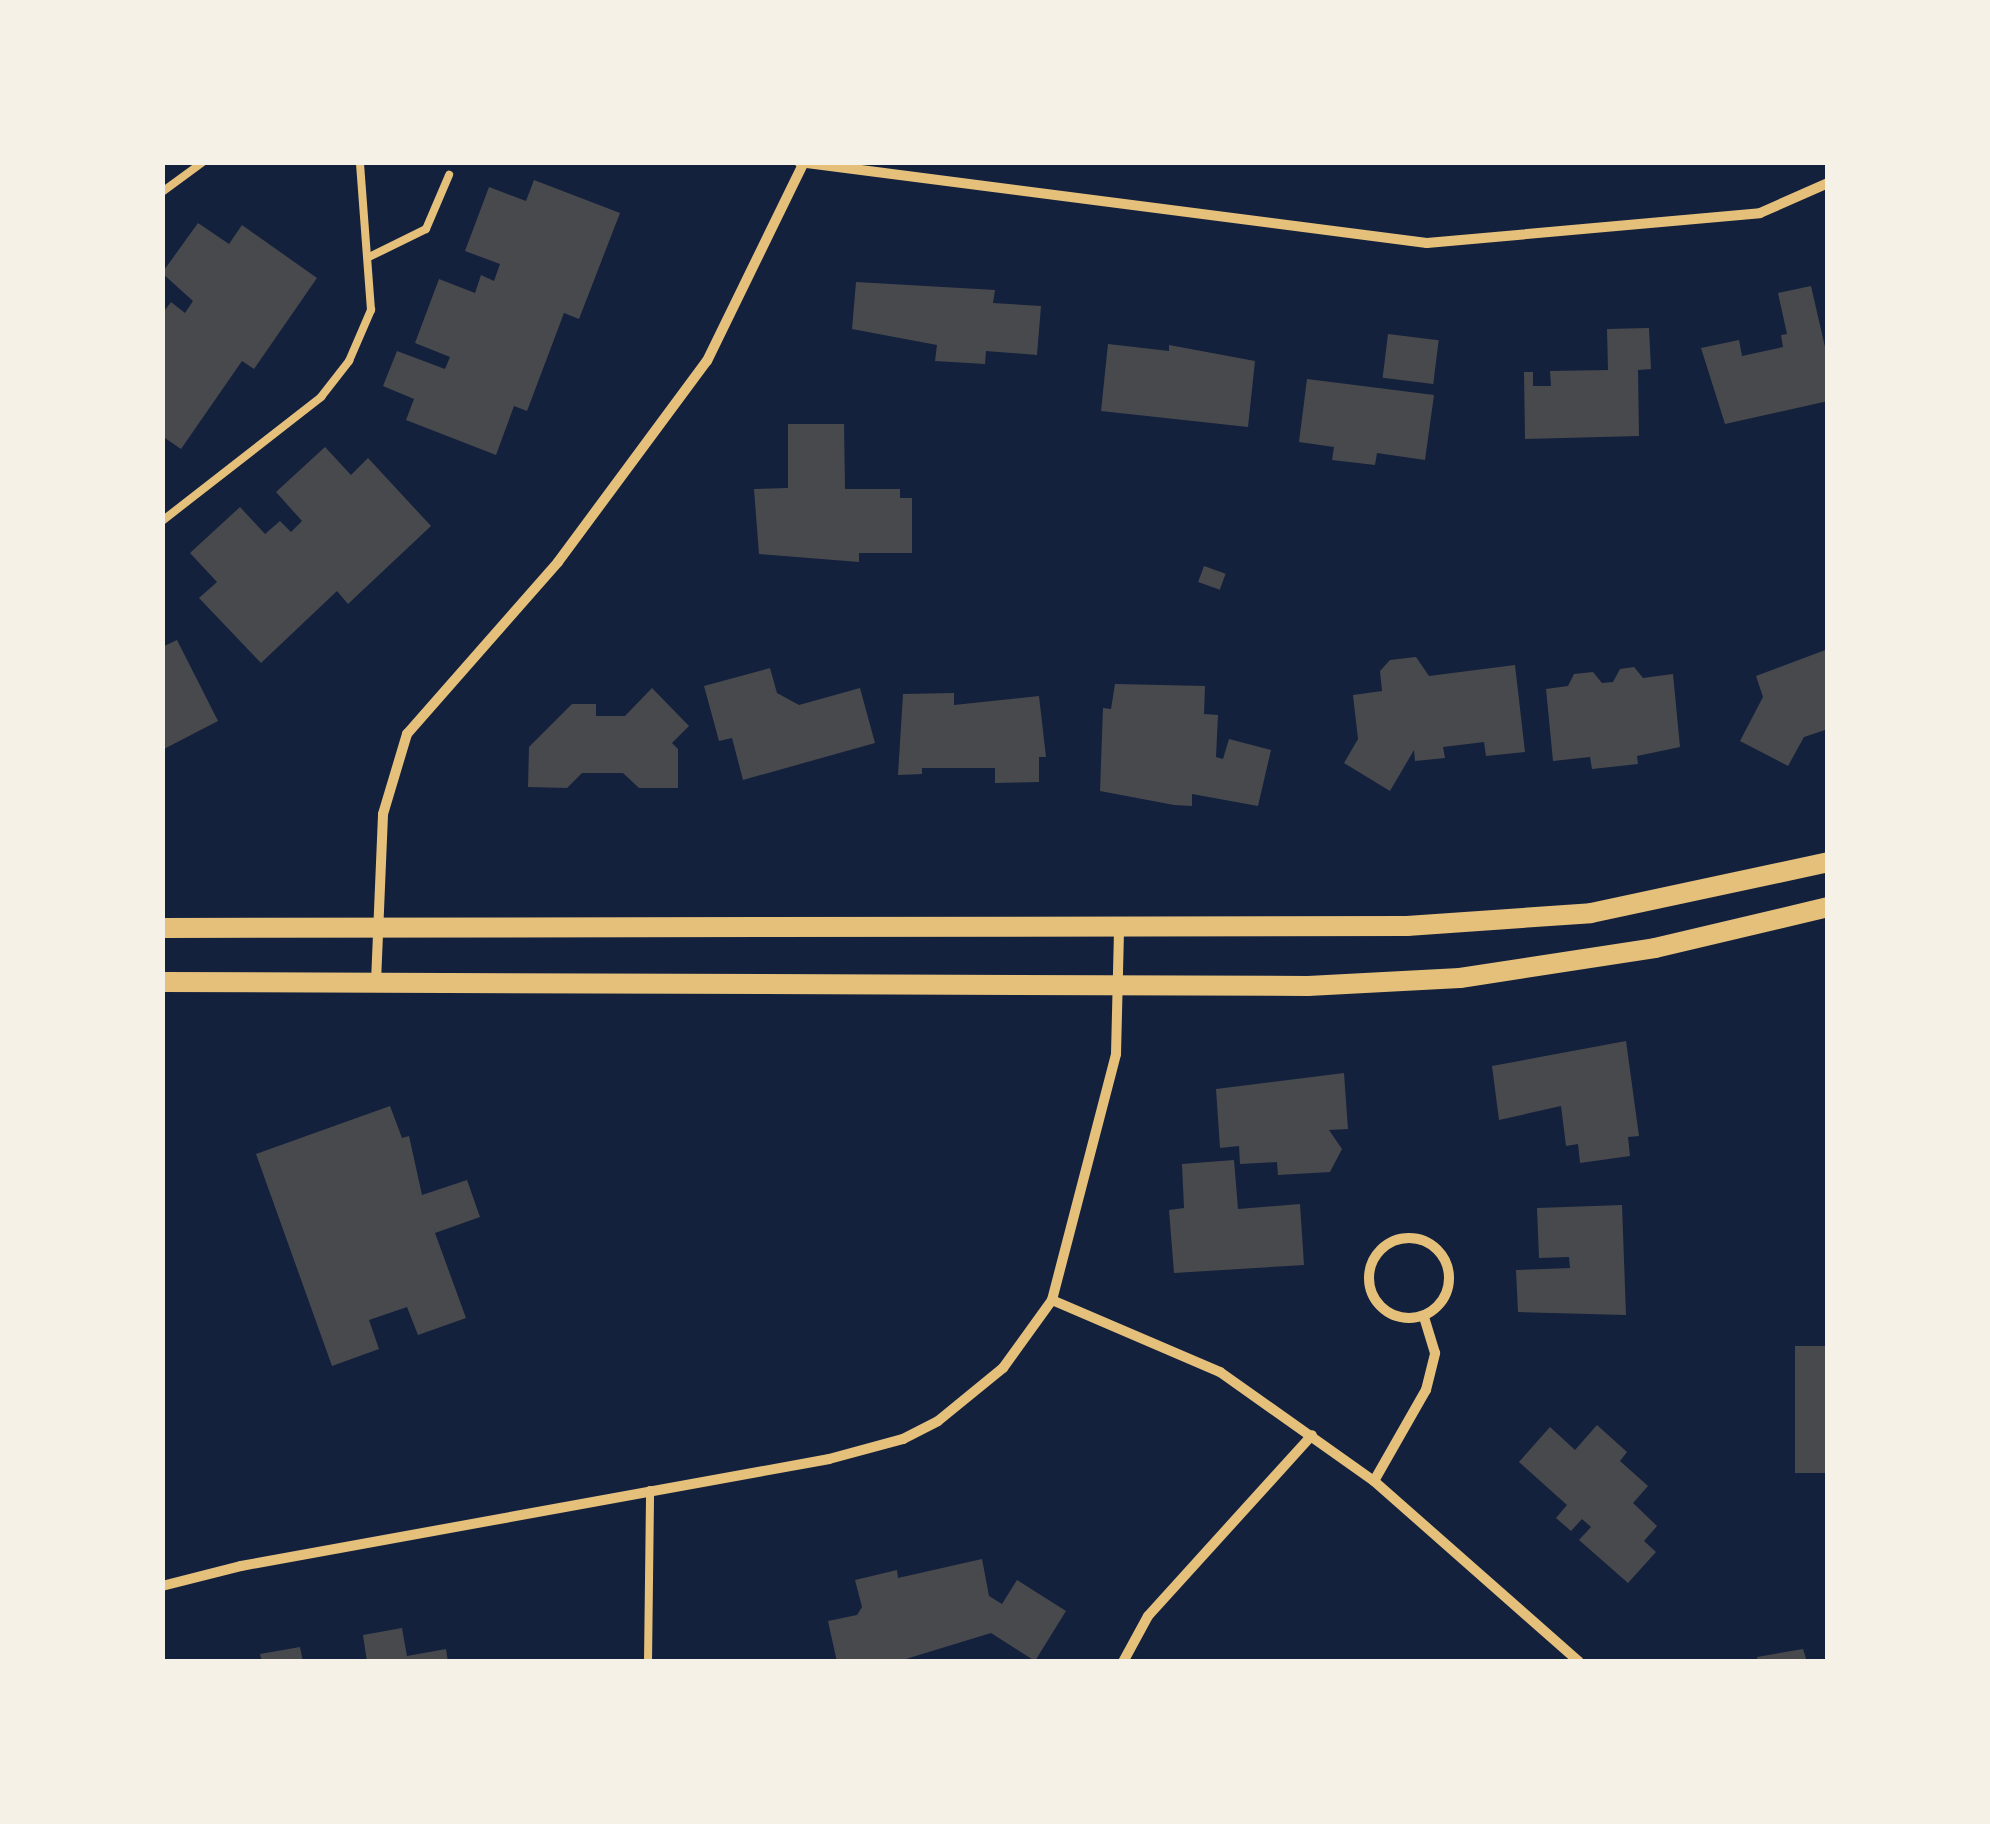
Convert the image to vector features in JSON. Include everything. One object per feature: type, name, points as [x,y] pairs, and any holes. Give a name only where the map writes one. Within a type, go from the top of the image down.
[{"type":"main road","points":[[162,928],[1407,926],[1591,913],[1828,862]]},
{"type":"main road","points":[[162,982],[1118,986],[1460,978],[1655,948],[1828,907]]},
{"type":"street","points":[[376,982],[383,814],[408,734],[558,562],[707,362],[802,163],[1426,243],[1760,213],[1828,184]]},
{"type":"street","points":[[162,1586],[828,1459],[902,1439],[983,1387],[1052,1300],[1116,1054],[1120,927]]},
{"type":"street","points":[[1394,1240],[1425,1242],[1447,1264],[1450,1285],[1441,1304],[1424,1317],[1402,1320],[1383,1311],[1370,1294],[1368,1272],[1376,1252],[1394,1240]]},
{"type":"street","points":[[1052,1300],[1220,1372],[1312,1435],[1374,1481],[1579,1662]]},
{"type":"street","points":[[1374,1481],[1426,1390],[1435,1353],[1424,1317]]},
{"type":"street","points":[[1123,1662],[1148,1616],[1312,1435]]},
{"type":"lane","points":[[162,192],[202,162]]},
{"type":"lane","points":[[162,521],[321,397],[349,361],[371,310],[371,256],[360,162]]},
{"type":"lane","points":[[371,256],[426,229],[449,175]]},
{"type":"lane","points":[[648,1662],[650,1490]]},
{"type":"building","points":[[534,180],[620,213],[579,319],[564,313],[527,411],[514,406],[496,455],[406,420],[414,399],[383,386],[397,351],[445,369],[450,357],[415,343],[439,279],[475,293],[481,275],[494,281],[500,264],[465,251],[489,187],[526,201]]},
{"type":"building","points":[[198,223],[229,244],[242,225],[317,278],[254,369],[242,361],[181,449],[162,436],[162,314],[171,302],[185,313],[193,301],[162,273]]},
{"type":"building","points":[[856,282],[995,290],[993,303],[1041,306],[1037,355],[986,351],[985,364],[935,361],[937,345],[852,329]]},
{"type":"building","points":[[1811,286],[1828,360],[1828,401],[1725,424],[1701,348],[1739,340],[1742,356],[1783,347],[1781,335],[1787,334],[1778,293]]},
{"type":"building","points":[[1649,328],[1651,369],[1638,370],[1639,436],[1525,439],[1524,372],[1533,372],[1533,386],[1551,386],[1550,371],[1608,370],[1607,329]]},
{"type":"building","points":[[1388,334],[1439,340],[1433,384],[1383,378]]},
{"type":"building","points":[[1108,344],[1169,351],[1169,345],[1255,361],[1248,427],[1101,411]]},
{"type":"building","points":[[1307,379],[1434,395],[1425,460],[1377,453],[1375,465],[1332,460],[1334,447],[1299,442]]},
{"type":"building","points":[[788,424],[844,424],[845,489],[900,489],[900,498],[912,498],[912,553],[859,553],[859,562],[759,554],[754,489],[788,488]]},
{"type":"building","points":[[325,447],[351,475],[368,458],[431,526],[348,604],[337,591],[261,663],[199,598],[217,582],[190,553],[240,507],[265,534],[280,521],[291,532],[302,521],[276,492]]},
{"type":"building","points":[[1204,566],[1226,574],[1220,590],[1198,582]]},
{"type":"building","points":[[177,640],[218,721],[162,750],[162,647]]},
{"type":"building","points":[[1828,649],[1828,729],[1804,737],[1788,766],[1740,741],[1763,697],[1756,676]]},
{"type":"building","points":[[1416,657],[1429,676],[1515,665],[1525,752],[1486,756],[1484,742],[1443,747],[1445,758],[1415,761],[1414,750],[1390,791],[1344,763],[1358,739],[1353,695],[1382,691],[1380,671],[1390,660]]},
{"type":"building","points":[[1634,667],[1643,678],[1673,674],[1680,747],[1637,756],[1638,764],[1592,769],[1590,757],[1553,761],[1546,689],[1568,686],[1574,674],[1593,672],[1602,683],[1613,682],[1620,669]]},
{"type":"building","points":[[770,668],[777,693],[799,705],[860,688],[875,743],[743,780],[732,738],[719,741],[704,686]]},
{"type":"building","points":[[1115,684],[1205,686],[1204,714],[1218,715],[1216,757],[1223,759],[1229,739],[1271,750],[1258,806],[1192,794],[1192,806],[1174,805],[1100,791],[1103,708],[1111,709]]},
{"type":"building","points":[[652,688],[689,726],[672,743],[678,749],[678,788],[639,788],[623,773],[582,773],[567,788],[528,787],[529,747],[572,704],[596,704],[596,716],[625,716]]},
{"type":"building","points":[[954,693],[954,705],[1039,696],[1046,757],[1039,757],[1039,782],[995,783],[995,768],[922,768],[922,774],[898,775],[903,694]]},
{"type":"building","points":[[1626,1041],[1639,1136],[1628,1137],[1630,1156],[1580,1163],[1578,1144],[1566,1146],[1561,1106],[1499,1120],[1492,1066]]},
{"type":"building","points":[[1344,1073],[1348,1129],[1329,1130],[1342,1149],[1330,1172],[1278,1175],[1277,1162],[1240,1164],[1239,1146],[1220,1148],[1216,1089]]},
{"type":"building","points":[[390,1106],[402,1138],[409,1136],[422,1195],[467,1180],[480,1217],[435,1233],[466,1318],[418,1335],[407,1307],[369,1320],[379,1349],[332,1366],[256,1154]]},
{"type":"building","points":[[1234,1160],[1238,1209],[1300,1204],[1304,1265],[1174,1273],[1169,1210],[1184,1208],[1182,1164]]},
{"type":"building","points":[[1622,1205],[1626,1315],[1518,1312],[1516,1270],[1570,1268],[1569,1257],[1539,1258],[1537,1208]]},
{"type":"building","points":[[1795,1346],[1828,1346],[1828,1473],[1795,1473]]},
{"type":"building","points":[[1597,1425],[1627,1452],[1620,1461],[1648,1486],[1633,1503],[1657,1526],[1644,1541],[1656,1552],[1628,1583],[1579,1540],[1591,1527],[1582,1519],[1571,1531],[1556,1518],[1567,1505],[1519,1462],[1550,1427],[1575,1450]]},
{"type":"building","points":[[982,1559],[989,1596],[1002,1604],[1017,1580],[1066,1611],[1035,1661],[991,1633],[896,1662],[837,1662],[828,1621],[857,1615],[862,1607],[855,1580],[897,1570],[898,1578]]},
{"type":"building","points":[[402,1628],[407,1656],[446,1649],[448,1662],[367,1662],[363,1635]]},
{"type":"building","points":[[300,1647],[303,1662],[262,1662],[260,1654]]},
{"type":"building","points":[[1803,1649],[1807,1662],[1758,1662],[1757,1657]]}]
